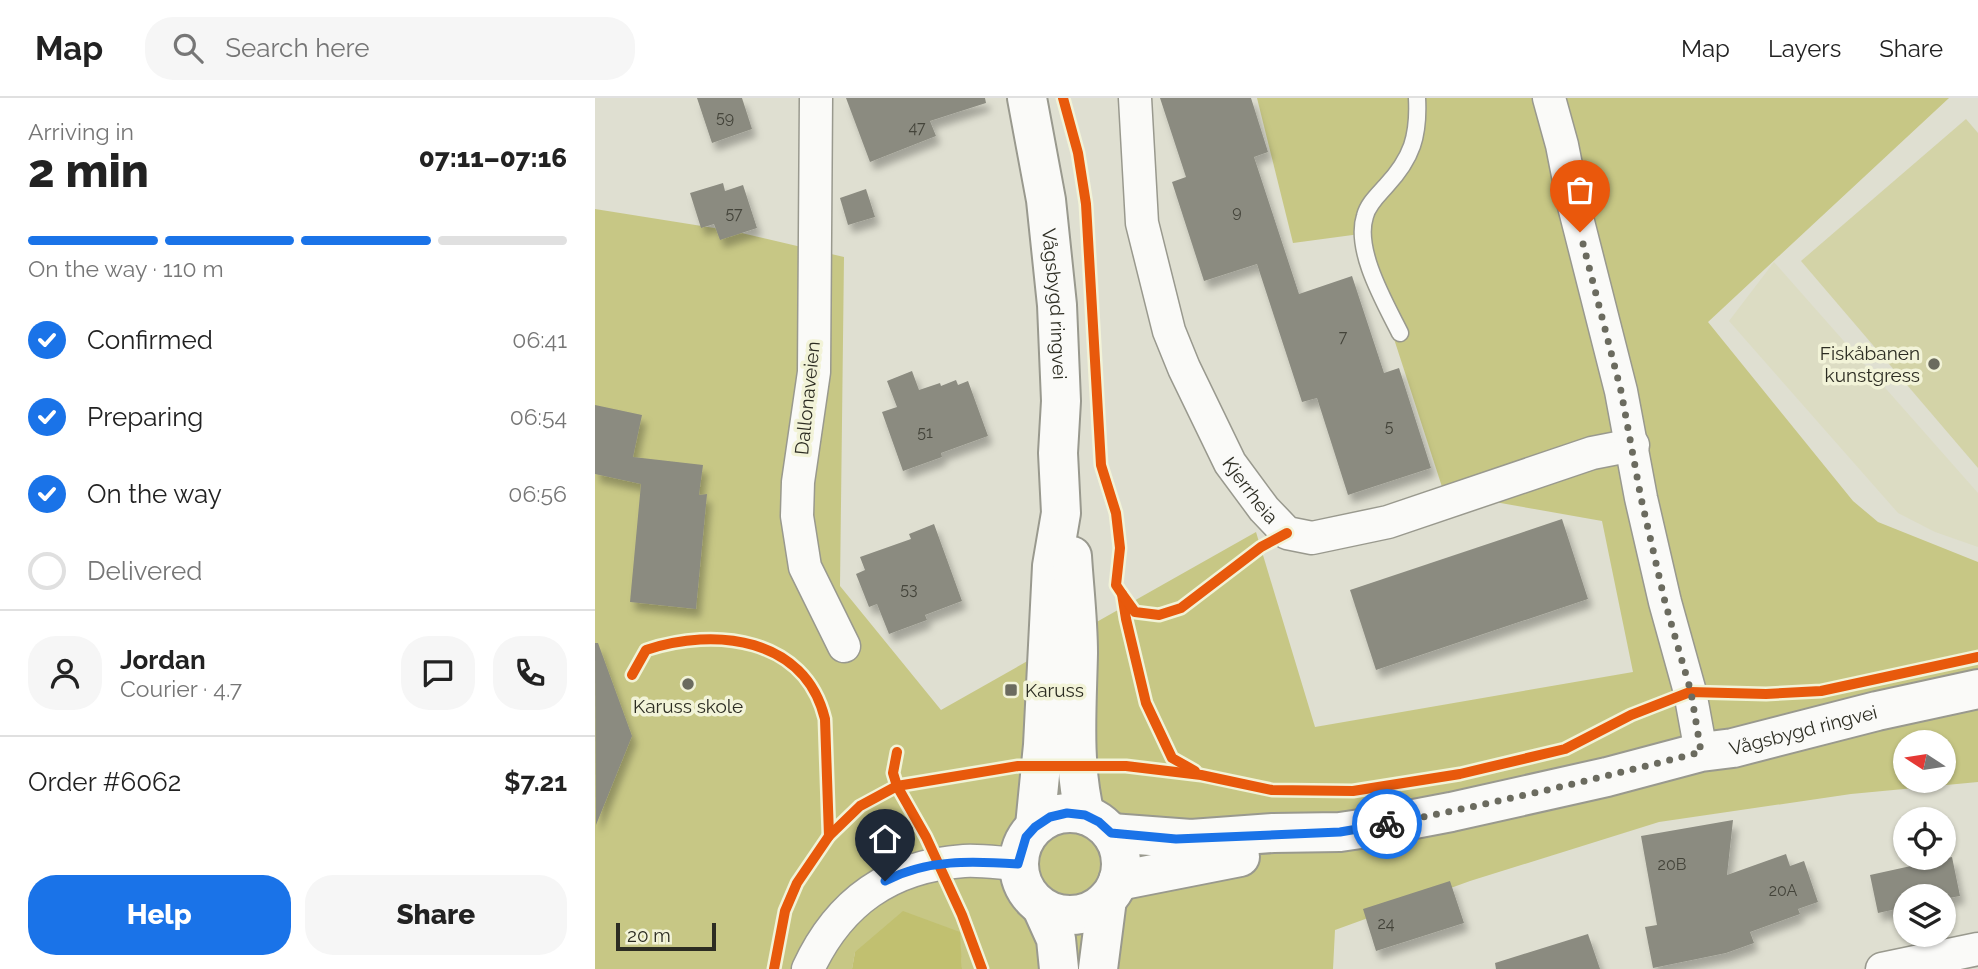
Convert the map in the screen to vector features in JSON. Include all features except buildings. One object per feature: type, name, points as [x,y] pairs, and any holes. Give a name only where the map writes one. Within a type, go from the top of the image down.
[{"type":"street","name":"Dallonaveien","points":[[815,98],[814,372],[798,482],[797,516],[805,567],[844,646]]},
{"type":"street","name":"Vågsbygd ringvei","points":[[1027,98],[1046,200],[1057,305],[1061,401],[1058,453],[1061,513],[1052,566],[1043,745],[1035,827]]},
{"type":"street","name":"Kjerrheia","points":[[1135,98],[1143,223],[1169,331],[1230,463],[1264,509],[1287,533],[1312,538],[1388,522],[1592,453],[1633,445]]},
{"type":"street","points":[[1549,98],[1633,445],[1641,498],[1665,602],[1691,692],[1701,752]]},
{"type":"street","name":"Vågsbygd ringvei","points":[[1061,513],[1072,553],[1078,649],[1079,782],[1098,824],[1191,839],[1273,833],[1340,832],[1451,812],[1978,689]]},
{"type":"street","points":[[1098,969],[1113,890],[1121,864],[1118,848],[1098,824],[1067,813],[1050,817],[1026,837],[1018,864],[1021,881],[1029,896],[1042,908],[1071,916],[1084,914],[1097,908],[1113,890]]},
{"type":"street","name":"Vågsbygd ringvei","points":[[1113,890],[1218,861],[1310,846],[1340,832]]},
{"type":"street","points":[[808,969],[825,936],[852,905],[897,876],[924,866],[966,861],[1018,864]]},
{"type":"street","points":[[1042,908],[1056,939],[1059,969]]},
{"type":"street","points":[[1882,969],[1978,949]]},
{"type":"lane","points":[[1400,333],[1378,289],[1362,233],[1369,205],[1402,169],[1412,150],[1417,98]]},
{"type":"shaded area","points":[[1257,98],[1949,98],[1708,322],[1853,501],[1878,522],[1978,562],[1978,782],[1957,784],[1957,730],[1893,730],[1893,790],[1659,822],[1470,881],[1335,930],[1333,969],[962,969],[959,932],[855,952],[852,969],[595,969],[595,209],[733,231],[844,257],[840,586],[941,710],[1256,532],[1315,727],[1633,672],[1602,521],[1444,493],[1360,234],[1293,243]]},
{"type":"shaded area","points":[[1774,262],[1978,493],[1978,547],[1935,532],[1898,513],[1729,321]]},
{"type":"shaded area","points":[[903,911],[960,932],[962,969],[852,969],[855,952]]},
{"type":"green space","name":"Fiskåbanen kunstgress","points":[[1966,119],[1978,133],[1978,468],[1801,261]]},
{"type":"cycle path","points":[[1063,98],[1078,153],[1086,204],[1101,465],[1116,513],[1120,548],[1116,585],[1122,594],[1146,703],[1172,758],[1195,771]]},
{"type":"cycle path","points":[[1122,594],[1135,612],[1159,615],[1181,608],[1261,547],[1287,533]]},
{"type":"cycle path","points":[[632,675],[646,650],[700,640],[728,640],[754,645],[778,655],[798,670],[814,692],[825,719],[829,836]]},
{"type":"cycle path","points":[[774,969],[785,911],[797,883],[829,836],[860,806],[897,786],[1018,766],[1126,766],[1201,775],[1272,790],[1353,791],[1460,774],[1565,749],[1631,715],[1690,692],[1766,694],[1821,691],[1978,657]]},
{"type":"cycle path","points":[[897,752],[893,773],[897,786],[926,837],[962,915],[982,969]]},
{"type":"way so far","points":[[1387,824],[1607,777],[1701,752],[1691,692],[1665,602],[1641,498],[1621,391],[1580,232]]},
{"type":"place","name":"Fiskåbanen kunstgress","points":[[1934,364]]},
{"type":"place","name":"Karuss skole","points":[[688,684]]},
{"type":"place","name":"Karuss","points":[[1011,690]]},
{"type":"route","points":[[885,881],[924,866],[966,861],[1018,864],[1026,837],[1035,827],[1050,817],[1067,813],[1085,815],[1099,822],[1111,833],[1176,839],[1340,832],[1387,824]]}]
